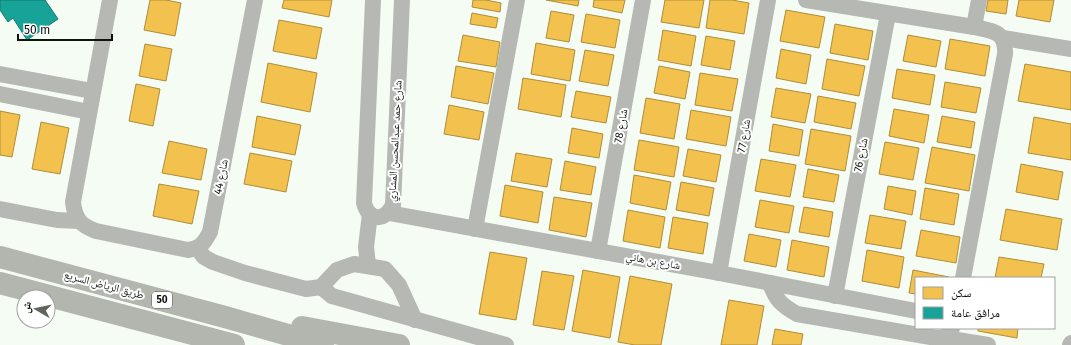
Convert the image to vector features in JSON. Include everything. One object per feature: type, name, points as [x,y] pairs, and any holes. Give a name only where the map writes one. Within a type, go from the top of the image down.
[{"type":"highway","name":"طريق الرياض السريع","points":[[0,257],[225,317],[323,345]]},
{"type":"highway","name":"50","points":[[0,283],[234,345]]},
{"type":"highway","points":[[225,317],[317,329],[399,345]]},
{"type":"highway","points":[[188,332],[221,345]]},
{"type":"street","points":[[110,0],[92,91],[73,202],[74,212],[79,221],[85,227],[96,231],[188,250],[197,248],[204,257],[213,262],[245,273],[306,289],[321,287],[337,270],[354,264],[385,269],[398,285],[415,320]]},
{"type":"street","name":"شارع 44","points":[[197,248],[204,242],[210,232],[255,0]]},
{"type":"street","points":[[373,0],[364,203],[366,209],[379,215]]},
{"type":"street","name":"شارع حمد عبدالمحسن المشاري","points":[[368,266],[366,247],[379,215],[393,205],[402,0]]},
{"type":"street","points":[[475,229],[517,0]]},
{"type":"street","name":"شارع 78","points":[[598,251],[643,0]]},
{"type":"street","name":"شارع 77","points":[[719,273],[768,0]]},
{"type":"street","points":[[806,0],[974,27],[996,32],[1002,38],[1006,46],[1005,54],[963,277]]},
{"type":"street","points":[[974,27],[979,0]]},
{"type":"street","name":"شارع 76","points":[[835,296],[888,14]]},
{"type":"street","points":[[1002,38],[1071,49]]},
{"type":"street","points":[[0,74],[92,91]]},
{"type":"street","points":[[0,94],[89,112]]},
{"type":"street","points":[[0,209],[57,220],[79,221]]},
{"type":"street","name":"شارع بن هاني","points":[[379,215],[475,229],[598,251],[915,312]]},
{"type":"street","points":[[770,283],[775,297],[785,307],[797,314],[936,338],[949,333],[988,345]]},
{"type":"street","points":[[321,287],[332,296],[506,345]]},
{"type":"building: سكن","points":[[150,0],[166,0],[181,3],[175,36],[144,30]]},
{"type":"building: سكن","points":[[284,0],[332,0],[329,17],[282,8]]},
{"type":"building: سكن","points":[[473,0],[486,0],[501,3],[500,12],[472,7]]},
{"type":"building: سكن","points":[[546,0],[579,0],[578,6]]},
{"type":"building: سكن","points":[[594,0],[625,0],[622,13],[593,7]]},
{"type":"building: سكن","points":[[665,0],[704,0],[699,28],[661,22]]},
{"type":"building: سكن","points":[[710,0],[732,0],[749,3],[744,34],[706,28]]},
{"type":"building: سكن","points":[[988,0],[1008,0],[1006,14],[986,11]]},
{"type":"building: سكن","points":[[1019,0],[1054,0],[1050,22],[1016,16]]},
{"type":"building: سكن","points":[[786,10],[825,17],[819,48],[780,41]]},
{"type":"building: سكن","points":[[551,11],[574,15],[569,42],[546,38]]},
{"type":"building: سكن","points":[[472,13],[498,18],[496,28],[470,24]]},
{"type":"building: سكن","points":[[586,14],[620,20],[615,48],[581,42]]},
{"type":"building: سكن","points":[[279,20],[322,28],[316,59],[273,51]]},
{"type":"building: سكن","points":[[835,24],[873,31],[868,60],[830,53]]},
{"type":"building: سكن","points":[[663,30],[696,36],[691,66],[658,60]]},
{"type":"building: سكن","points":[[463,35],[500,42],[496,67],[458,61]]},
{"type":"building: سكن","points":[[908,35],[941,41],[936,67],[903,61]]},
{"type":"building: سكن","points":[[706,36],[735,41],[730,70],[701,65]]},
{"type":"building: سكن","points":[[950,39],[990,46],[985,76],[945,69]]},
{"type":"building: سكن","points":[[536,43],[575,50],[570,81],[531,74]]},
{"type":"building: سكن","points":[[145,44],[172,49],[166,81],[139,76]]},
{"type":"building: سكن","points":[[781,49],[811,55],[806,84],[776,78]]},
{"type":"building: سكن","points":[[585,50],[614,55],[608,86],[579,81]]},
{"type":"building: سكن","points":[[827,59],[865,66],[859,96],[822,89]]},
{"type":"building: سكن","points":[[268,63],[317,73],[310,112],[261,102]]},
{"type":"building: سكن","points":[[1025,64],[1071,72],[1071,110],[1018,101]]},
{"type":"building: سكن","points":[[456,66],[494,73],[488,104],[451,97]]},
{"type":"building: سكن","points":[[659,66],[690,72],[685,99],[654,93]]},
{"type":"building: سكن","points":[[897,69],[935,75],[930,105],[892,98]]},
{"type":"building: سكن","points":[[700,73],[738,79],[732,111],[695,105]]},
{"type":"building: سكن","points":[[523,78],[566,85],[561,117],[518,109]]},
{"type":"building: سكن","points":[[945,82],[981,88],[976,113],[941,107]]},
{"type":"building: سكن","points":[[136,84],[160,89],[153,126],[129,121]]},
{"type":"building: سكن","points":[[776,88],[811,94],[805,123],[771,117]]},
{"type":"building: سكن","points":[[576,91],[611,97],[606,123],[571,117]]},
{"type":"building: سكن","points":[[818,96],[856,103],[851,129],[814,122]]},
{"type":"building: سكن","points":[[646,98],[680,104],[674,139],[640,133]]},
{"type":"building: سكن","points":[[449,105],[484,112],[479,140],[444,134]]},
{"type":"building: سكن","points":[[894,109],[929,115],[924,143],[889,136]]},
{"type":"building: سكن","points":[[691,110],[731,117],[726,146],[686,139]]},
{"type":"building: سكن","points":[[0,111],[20,115],[12,157],[0,155]]},
{"type":"building: سكن","points":[[257,116],[301,125],[295,155],[252,147]]},
{"type":"building: سكن","points":[[942,116],[975,122],[971,148],[937,142]]},
{"type":"building: سكن","points":[[1034,117],[1071,124],[1071,160],[1028,153]]},
{"type":"building: سكن","points":[[41,122],[69,128],[60,174],[32,169]]},
{"type":"building: سكن","points":[[773,124],[803,130],[799,156],[769,151]]},
{"type":"building: سكن","points":[[572,128],[603,134],[599,158],[568,153]]},
{"type":"building: سكن","points":[[811,129],[851,136],[845,171],[805,164]]},
{"type":"building: سكن","points":[[639,140],[679,147],[674,177],[634,170]]},
{"type":"building: سكن","points":[[169,141],[207,149],[201,180],[162,173]]},
{"type":"building: سكن","points":[[885,142],[919,148],[913,180],[879,174]]},
{"type":"building: سكن","points":[[932,147],[975,155],[969,191],[925,183]]},
{"type":"building: سكن","points":[[688,149],[721,155],[716,182],[683,176]]},
{"type":"building: سكن","points":[[250,153],[292,161],[286,192],[244,184]]},
{"type":"building: سكن","points":[[516,153],[552,159],[547,187],[511,181]]},
{"type":"building: سكن","points":[[761,159],[796,165],[790,197],[755,191]]},
{"type":"building: سكن","points":[[565,161],[596,167],[591,195],[560,190]]},
{"type":"building: سكن","points":[[1021,164],[1063,172],[1058,200],[1016,192]]},
{"type":"building: سكن","points":[[808,169],[839,175],[834,202],[803,197]]},
{"type":"building: سكن","points":[[634,175],[671,182],[666,210],[630,203]]},
{"type":"building: سكن","points":[[681,182],[714,188],[709,216],[676,210]]},
{"type":"building: سكن","points":[[159,184],[199,191],[192,224],[153,216]]},
{"type":"building: سكن","points":[[505,185],[543,192],[538,223],[500,216]]},
{"type":"building: سكن","points":[[888,186],[916,191],[912,215],[884,209]]},
{"type":"building: سكن","points":[[925,188],[959,194],[954,225],[920,219]]},
{"type":"building: سكن","points":[[554,197],[592,203],[586,237],[549,230]]},
{"type":"building: سكن","points":[[760,200],[794,206],[789,233],[755,227]]},
{"type":"building: سكن","points":[[804,207],[833,212],[829,237],[799,232]]},
{"type":"building: سكن","points":[[1006,209],[1062,219],[1057,250],[1000,240]]},
{"type":"building: سكن","points":[[628,210],[665,217],[660,248],[623,241]]},
{"type":"building: سكن","points":[[870,215],[906,221],[901,249],[865,243]]},
{"type":"building: سكن","points":[[673,217],[708,223],[703,254],[668,248]]},
{"type":"building: سكن","points":[[921,230],[960,237],[956,263],[916,256]]},
{"type":"building: سكن","points":[[749,234],[781,240],[776,267],[744,261]]},
{"type":"building: سكن","points":[[792,240],[829,247],[824,277],[787,270]]},
{"type":"building: سكن","points":[[867,250],[904,257],[899,288],[862,281]]},
{"type":"building: سكن","points":[[490,252],[527,258],[516,320],[479,314]]},
{"type":"building: سكن","points":[[999,257],[1044,264],[1041,277],[995,277]]},
{"type":"building: سكن","points":[[583,270],[620,277],[610,338],[572,331]]},
{"type":"building: سكن","points":[[913,270],[949,277],[915,277],[915,294],[909,293]]},
{"type":"building: سكن","points":[[542,271],[574,276],[564,330],[533,325]]},
{"type":"building: سكن","points":[[630,276],[672,284],[661,345],[635,345],[618,342]]},
{"type":"building: سكن","points":[[729,300],[764,306],[757,345],[721,345]]},
{"type":"building: سكن","points":[[775,329],[803,334],[801,345],[772,345]]},
{"type":"building: سكن","points":[[978,329],[1018,329],[1017,338],[978,331]]},
{"type":"building: مرافق عامة","points":[[0,0],[45,0],[58,19],[27,40],[13,18],[8,22],[0,10]]}]
